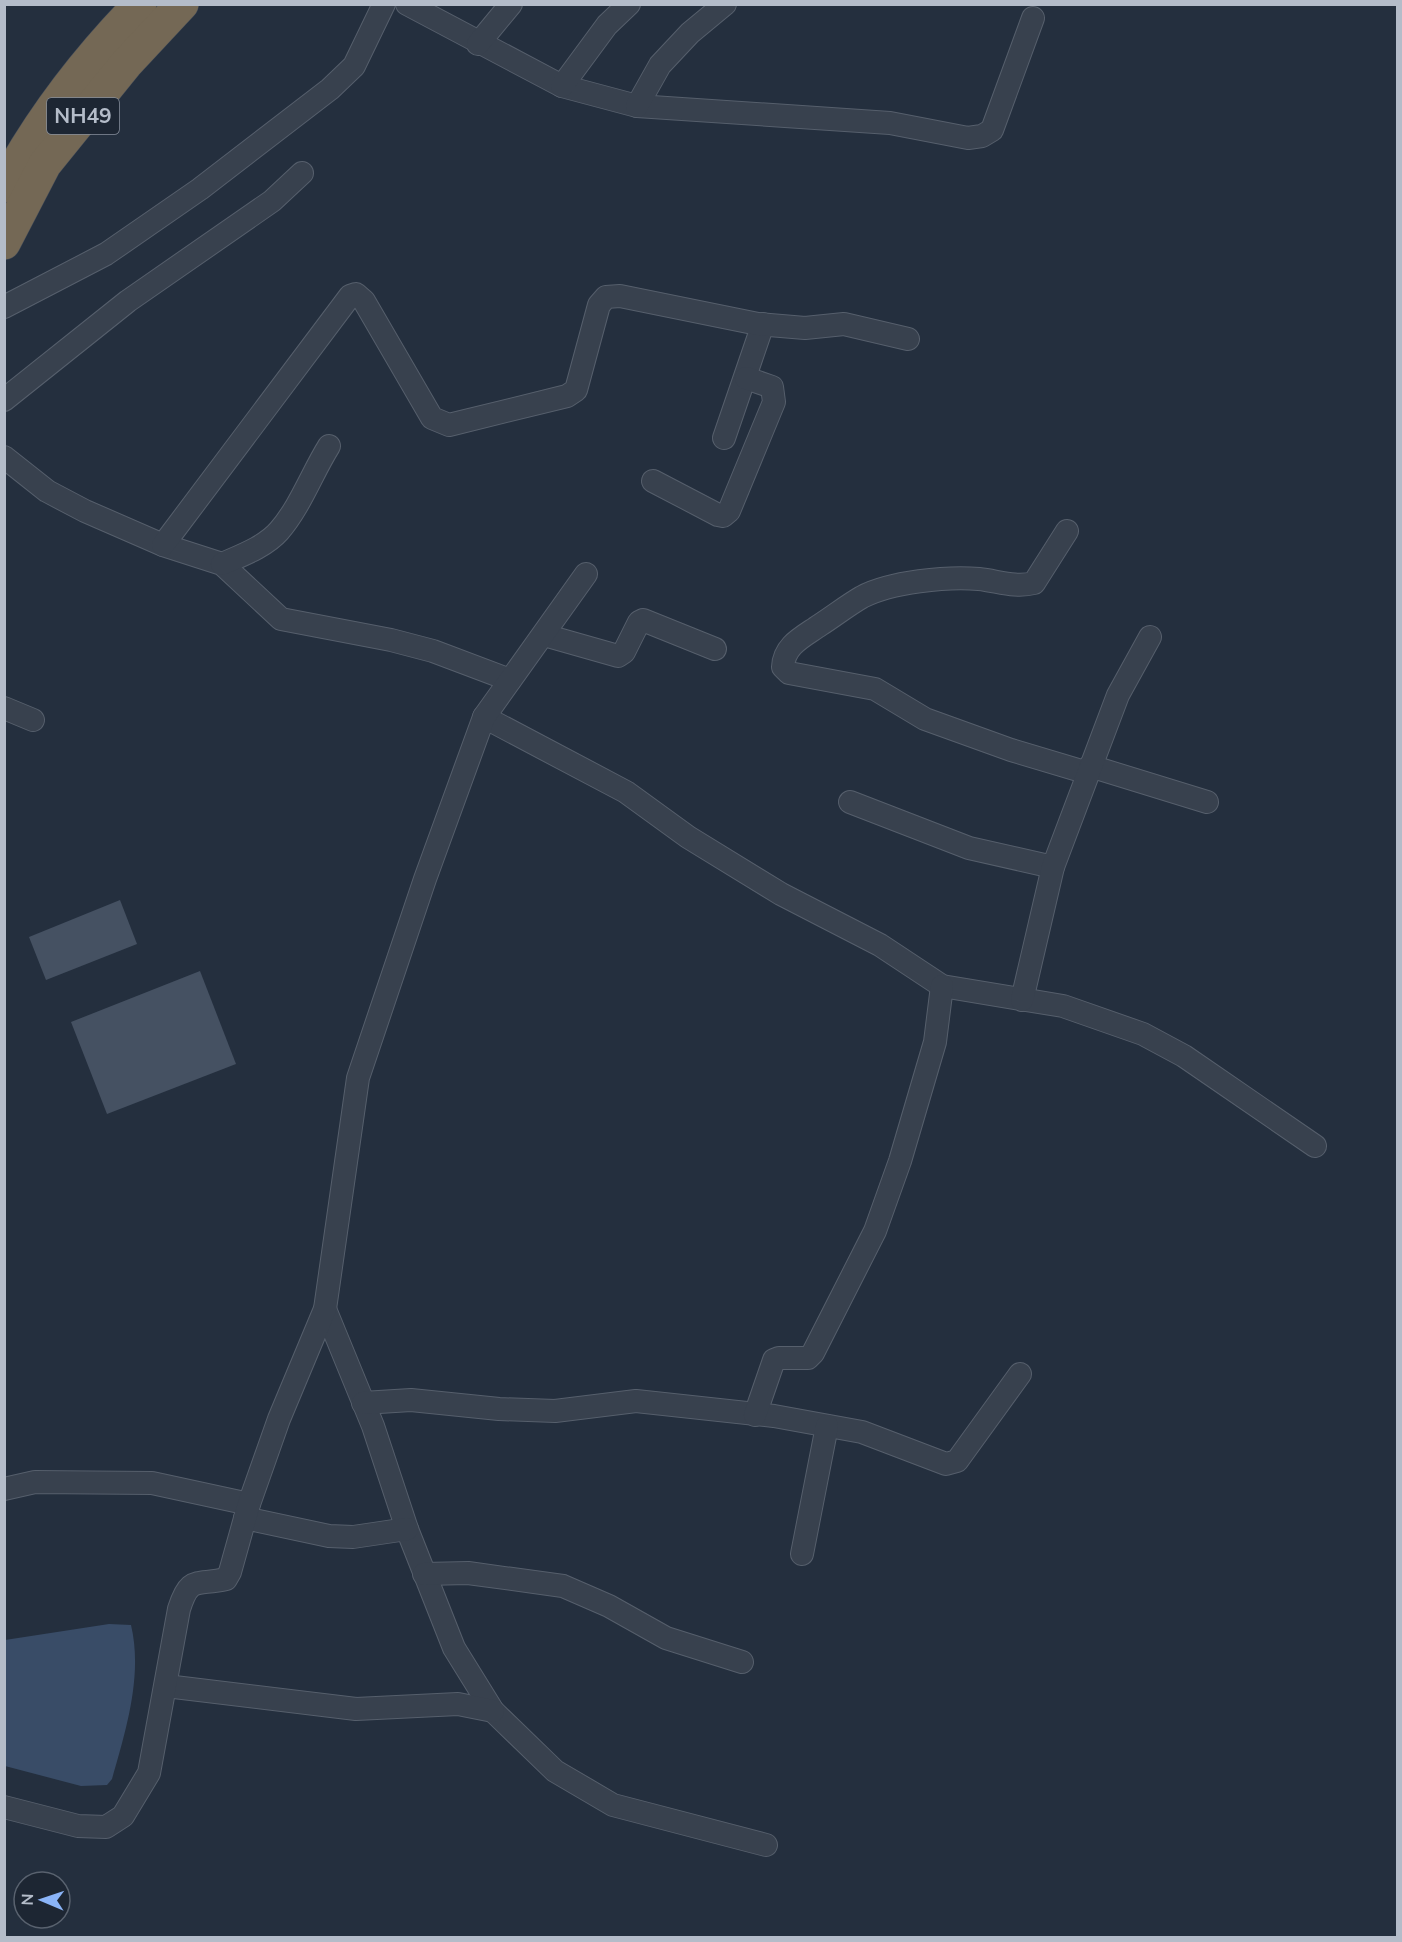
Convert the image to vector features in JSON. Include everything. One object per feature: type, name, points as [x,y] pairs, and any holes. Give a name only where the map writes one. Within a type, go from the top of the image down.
[{"type":"highway","name":"NH49","points":[[4,186],[37,127],[111,33],[140,4]]},
{"type":"highway","name":"NH49","points":[[4,243],[45,164],[126,64],[182,4]]},
{"type":"street","points":[[4,307],[106,254],[201,189],[330,89],[354,66],[384,4]]},
{"type":"street","points":[[407,4],[478,44],[562,86],[638,106],[890,123],[968,138],[982,136],[992,130],[1033,18]]},
{"type":"street","points":[[478,44],[511,4]]},
{"type":"street","points":[[562,86],[607,25],[629,4]]},
{"type":"street","points":[[638,106],[660,65],[690,33],[725,4]]},
{"type":"street","points":[[4,400],[128,301],[272,201],[302,173]]},
{"type":"street","points":[[163,545],[350,296],[356,294],[364,301],[432,418],[449,425],[567,396],[576,390],[599,304],[606,297],[620,296],[763,324],[805,328],[844,324],[908,339]]},
{"type":"street","points":[[724,438],[763,324]]},
{"type":"street","points":[[653,481],[718,515],[723,516],[729,511],[774,402],[772,387],[746,378]]},
{"type":"street","points":[[222,564],[248,552],[278,533],[294,510],[311,474],[329,446]]},
{"type":"street","points":[[4,457],[47,491],[85,511],[163,545],[222,564],[281,620],[391,640],[433,651],[510,680]]},
{"type":"street","points":[[1067,531],[1034,583],[1022,586],[978,579],[946,579],[894,586],[864,596],[794,644],[784,654],[783,667],[789,673],[874,689],[925,718],[1011,750],[1207,802]]},
{"type":"street","points":[[4,1807],[78,1826],[106,1827],[123,1816],[148,1773],[166,1686],[178,1609],[185,1589],[195,1582],[226,1578],[279,1419],[325,1309],[358,1077],[425,879],[484,717],[586,574]]},
{"type":"street","points":[[544,635],[618,656],[624,652],[639,622],[643,620],[715,649]]},
{"type":"street","points":[[1022,1000],[1053,867],[1118,695],[1150,637]]},
{"type":"street","points":[[4,708],[33,720]]},
{"type":"street","points":[[484,717],[626,792],[688,837],[781,894],[880,945],[942,986],[1063,1006],[1143,1034],[1184,1056],[1315,1146]]},
{"type":"street","points":[[850,802],[969,848],[1053,867]]},
{"type":"street","points":[[755,1414],[774,1360],[808,1358],[813,1353],[875,1231],[900,1161],[935,1042],[942,986]]},
{"type":"street","points":[[325,1309],[363,1403],[407,1529],[454,1648],[493,1711],[555,1771],[613,1805],[766,1845]]},
{"type":"street","points":[[363,1403],[411,1400],[499,1409],[555,1411],[636,1401],[807,1421],[872,1435],[946,1464],[957,1461],[1020,1374]]},
{"type":"street","points":[[801,1554],[827,1426]]},
{"type":"street","points":[[4,1489],[35,1482],[152,1483],[329,1536],[353,1537],[407,1529]]},
{"type":"street","points":[[424,1574],[468,1573],[563,1586],[609,1606],[666,1638],[742,1662]]},
{"type":"street","points":[[166,1686],[356,1709],[458,1704],[493,1711]]},
{"type":"water","points":[[109,1624],[131,1625],[135,1663],[131,1702],[112,1779],[107,1785],[81,1786],[5,1766],[5,1640]]},
{"type":"building","points":[[120,900],[137,944],[46,980],[29,937]]},
{"type":"building","points":[[200,971],[236,1064],[107,1114],[71,1022]]}]
